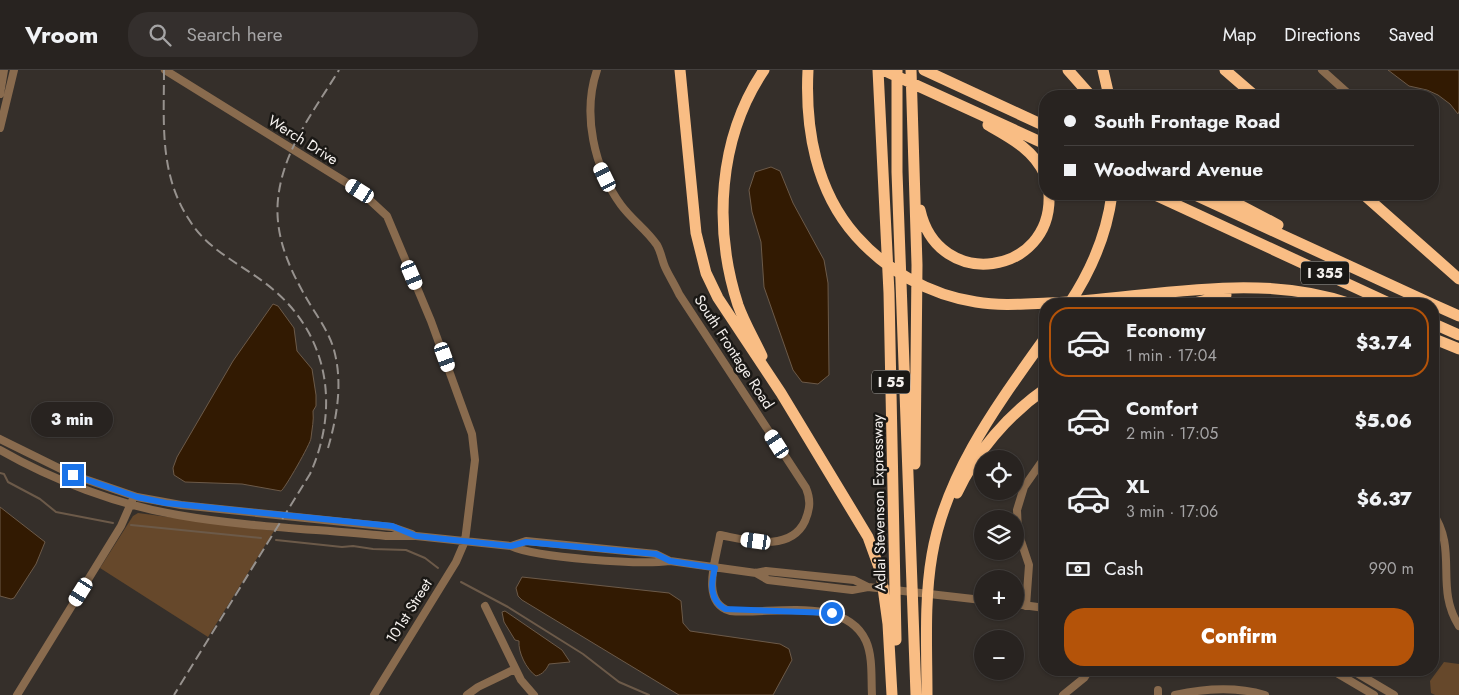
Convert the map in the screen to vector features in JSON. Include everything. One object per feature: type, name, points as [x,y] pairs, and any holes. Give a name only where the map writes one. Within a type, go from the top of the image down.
[{"type":"highway","points":[[680,70],[696,233],[701,258],[718,298],[781,394],[868,537],[877,557],[888,624],[894,695]]},
{"type":"highway","points":[[764,70],[746,106],[733,139],[725,176],[723,208],[727,263],[739,307],[781,394]]},
{"type":"highway","points":[[808,70],[811,134],[816,162],[831,198],[849,228],[875,255],[914,282],[943,293],[977,302],[1039,303]]},
{"type":"highway","name":"Adlai Stevenson Expressway","points":[[878,70],[889,293],[896,556],[894,695]]},
{"type":"highway","points":[[883,70],[1039,141]]},
{"type":"highway","name":"Adlai Stevenson Expressway","points":[[897,70],[897,172],[916,695]]},
{"type":"highway","points":[[911,70],[917,285],[916,424],[912,558]]},
{"type":"highway","points":[[1068,70],[1086,90]]},
{"type":"highway","points":[[1103,70],[1108,90]]},
{"type":"highway","points":[[1225,70],[1248,90]]},
{"type":"highway","points":[[927,71],[1039,123]]},
{"type":"highway","points":[[929,90],[948,104],[1018,143],[1032,154],[1039,165]]},
{"type":"highway","points":[[912,125],[923,223],[937,245],[952,257],[969,263],[987,265],[1019,255],[1033,243],[1041,232],[1048,214],[1049,200]]},
{"type":"highway","points":[[1072,298],[1088,272],[1099,246],[1110,200]]},
{"type":"highway","name":"I 355","points":[[1166,200],[1378,298]]},
{"type":"highway","name":"I 355","points":[[1206,200],[1419,298]]},
{"type":"highway","points":[[1230,200],[1277,225],[1296,241]]},
{"type":"highway","points":[[1370,200],[1459,279]]},
{"type":"highway","points":[[1120,298],[1219,289],[1274,289],[1316,294],[1330,298]]},
{"type":"highway","points":[[1212,298],[1274,289]]},
{"type":"highway","name":"I 355","points":[[1439,307],[1459,316]]},
{"type":"highway","points":[[1439,326],[1459,335]]},
{"type":"highway","points":[[1439,341],[1459,349]]},
{"type":"highway","points":[[928,695],[929,572],[936,533],[953,486],[1002,399],[1039,347]]},
{"type":"highway","points":[[928,598],[942,534],[966,476],[982,451],[1006,423],[1039,394]]},
{"type":"street","points":[[0,94],[4,70]]},
{"type":"street","points":[[0,128],[14,70]]},
{"type":"street","name":"Werch Drive","points":[[165,70],[360,191],[387,216],[431,321],[472,434],[475,460],[465,541]]},
{"type":"street","name":"South Frontage Road","points":[[597,70],[591,106],[592,134],[598,163],[608,184],[622,207],[645,230],[658,247],[665,267],[679,294],[806,488],[810,498],[809,512],[802,526],[793,535],[781,541],[769,543],[720,535],[712,584],[713,596],[720,606],[736,611],[824,612],[842,617],[850,622],[867,642],[871,662],[872,695]]},
{"type":"street","points":[[1322,70],[1344,90]]},
{"type":"street","points":[[0,439],[73,475],[133,496],[181,505],[392,526],[416,536]]},
{"type":"street","points":[[0,450],[30,466],[130,504],[194,517],[386,536],[416,536],[511,546],[526,542],[656,554],[670,561],[756,573],[768,580],[852,590],[868,587],[974,599]]},
{"type":"street","points":[[1039,466],[1024,488],[1017,510],[1018,532],[1029,565],[1026,606],[1039,607]]},
{"type":"street","points":[[17,695],[121,526],[133,496]]},
{"type":"street","points":[[1439,519],[1447,538],[1447,591],[1450,607],[1459,626]]},
{"type":"street","name":"101st Street","points":[[374,695],[456,562],[465,541]]},
{"type":"street","points":[[485,606],[515,669],[526,687],[534,695]]},
{"type":"street","points":[[468,695],[478,687],[515,669]]},
{"type":"street","points":[[1063,695],[1085,676]]},
{"type":"street","points":[[1342,676],[1374,695]]},
{"type":"street","points":[[1362,676],[1394,695]]},
{"type":"street","points":[[1175,695],[1218,688],[1265,695]]},
{"type":"shaded area","points":[[1388,70],[1459,70],[1458,114],[1450,104],[1439,96],[1439,90],[1427,90],[1409,86]]},
{"type":"shaded area","points":[[771,167],[780,171],[793,203],[824,260],[828,283],[829,375],[818,384],[802,382],[793,370],[764,287],[761,242],[752,212],[749,190],[755,172]]},
{"type":"shaded area","points":[[273,304],[278,306],[294,328],[297,351],[312,369],[316,406],[313,411],[311,438],[307,448],[281,491],[242,484],[185,482],[174,475],[173,468],[177,457],[233,361]]},
{"type":"shaded area","points":[[0,507],[45,542],[36,564],[14,598],[11,599],[0,596]]},
{"type":"shaded area","points":[[138,513],[274,531],[208,637],[100,568],[133,516]]},
{"type":"shaded area","points":[[522,577],[669,593],[681,601],[683,623],[690,631],[780,644],[789,649],[792,660],[773,695],[679,695],[522,600],[518,596],[516,588]]},
{"type":"shaded area","points":[[505,611],[562,650],[570,662],[549,664],[544,672],[536,676],[523,660],[519,641],[515,640],[504,622],[502,612]]},
{"type":"shaded area","points":[[1444,662],[1459,664],[1459,695],[1435,695],[1431,693],[1430,681],[1434,676],[1439,676],[1439,669]]},
{"type":"waterway","points":[[0,473],[4,474],[8,482],[40,499],[56,512],[113,523]]},
{"type":"waterway","points":[[131,525],[261,538]]},
{"type":"waterway","points":[[276,540],[342,547],[353,546],[406,550],[425,558],[438,568]]},
{"type":"waterway","points":[[461,582],[508,607],[583,654],[619,682],[649,695]]},
{"type":"railway","points":[[164,70],[165,148],[168,167],[180,203],[197,231],[206,240],[224,255],[265,283],[286,302],[303,323],[315,346],[323,370],[326,396],[325,422],[320,448],[310,474],[174,695]]},
{"type":"railway","points":[[328,448],[338,400],[337,362],[327,333],[291,269],[282,242],[277,214],[281,181],[293,147],[339,70]]},
{"type":"route","points":[[73,475],[137,497],[166,503],[392,526],[416,536],[511,546],[526,542],[656,554],[670,561],[715,568],[712,578],[713,596],[720,606],[730,611],[813,611],[832,613]]}]
